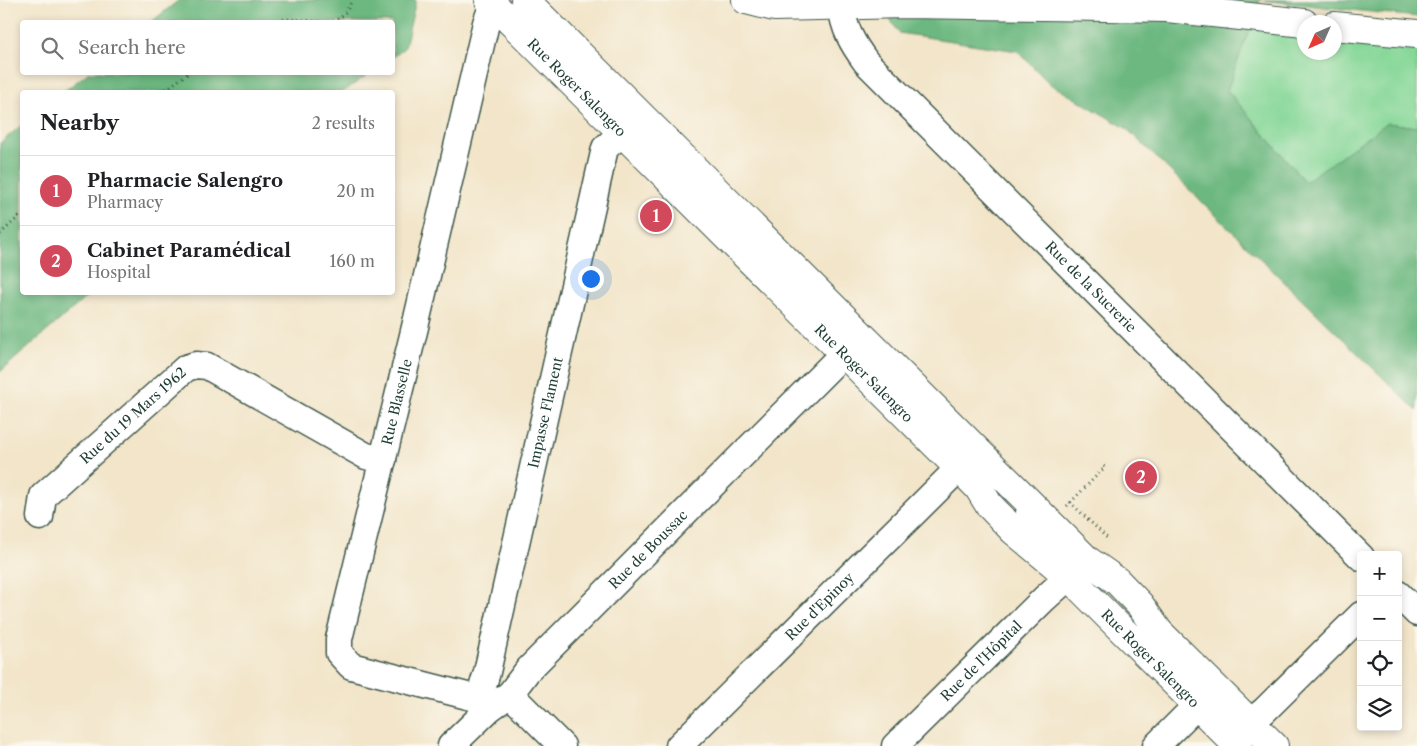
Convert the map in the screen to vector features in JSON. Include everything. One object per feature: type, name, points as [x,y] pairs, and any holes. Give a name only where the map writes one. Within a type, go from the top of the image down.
[{"type":"main road","points":[[746,0],[774,6],[906,4],[1167,8],[1297,22]]},
{"type":"main road","name":"Rue Roger Salengro","points":[[505,3],[622,132],[852,349],[1078,568],[1197,705],[1248,738],[1274,746]]},
{"type":"main road","name":"Rue Roger Salengro","points":[[505,3],[852,349],[958,468],[978,487],[990,505],[1014,531],[1078,568],[1117,581],[1140,605],[1248,738]]},
{"type":"main road","points":[[1342,27],[1417,34]]},
{"type":"street","name":"Rue Blasselle","points":[[493,700],[351,666],[339,653],[339,639],[486,23],[505,3]]},
{"type":"street","name":"Rue de la Sucrerie","points":[[841,5],[843,20],[852,44],[866,62],[1357,553]]},
{"type":"street","name":"Impasse Flament","points":[[493,700],[487,672],[605,148],[622,132]]},
{"type":"street","name":"Rue de Boussac","points":[[451,746],[493,700],[528,670],[852,349]]},
{"type":"street","name":"Rue du 19 Mars 1962","points":[[40,517],[43,496],[186,368],[196,365],[207,366],[366,456],[383,460]]},
{"type":"street","name":"Rue d'Epinoy","points":[[680,746],[958,468]]},
{"type":"street","name":"Rue de l'Hôpital","points":[[895,746],[1078,568]]},
{"type":"street","points":[[1400,596],[1417,613]]},
{"type":"street","points":[[1248,738],[1264,711],[1357,619]]},
{"type":"street","points":[[493,700],[562,746]]},
{"type":"street","points":[[1156,746],[1197,705]]},
{"type":"lane","points":[[505,3],[711,202]]},
{"type":"lane","points":[[852,349],[879,369],[992,482]]},
{"type":"lane","points":[[1013,503],[1078,568],[1100,585]]},
{"type":"lane","points":[[1145,635],[1248,738]]},
{"type":"path","points":[[334,20],[340,18],[349,8],[352,0]]},
{"type":"path","points":[[272,20],[300,20]]},
{"type":"path","points":[[165,90],[186,75]]},
{"type":"path","points":[[0,234],[20,216]]},
{"type":"path","points":[[1066,506],[1105,467],[1103,466]]},
{"type":"path","points":[[1070,502],[1107,538]]},
{"type":"green space","points":[[179,0],[416,0],[405,47],[395,55],[395,20],[154,20]]},
{"type":"green space","points":[[878,0],[1260,0],[1227,90],[1305,182],[1387,123],[1417,127],[1417,411],[1126,128],[1050,84],[1017,51],[899,33]]},
{"type":"green space","points":[[1260,0],[1417,0],[1417,17]]},
{"type":"green space","points":[[1249,28],[1297,33],[1297,60],[1342,60],[1342,39],[1417,47],[1417,127],[1387,123],[1305,182],[1227,90]]},
{"type":"green space","points":[[85,75],[367,75],[346,90],[66,90]]},
{"type":"green space","points":[[20,127],[20,295],[89,295],[0,372],[0,143]]},
{"type":"place","name":"Pharmacie Salengro","points":[[656,216]]},
{"type":"place","name":"Cabinet Paramédical","points":[[1141,477]]}]
